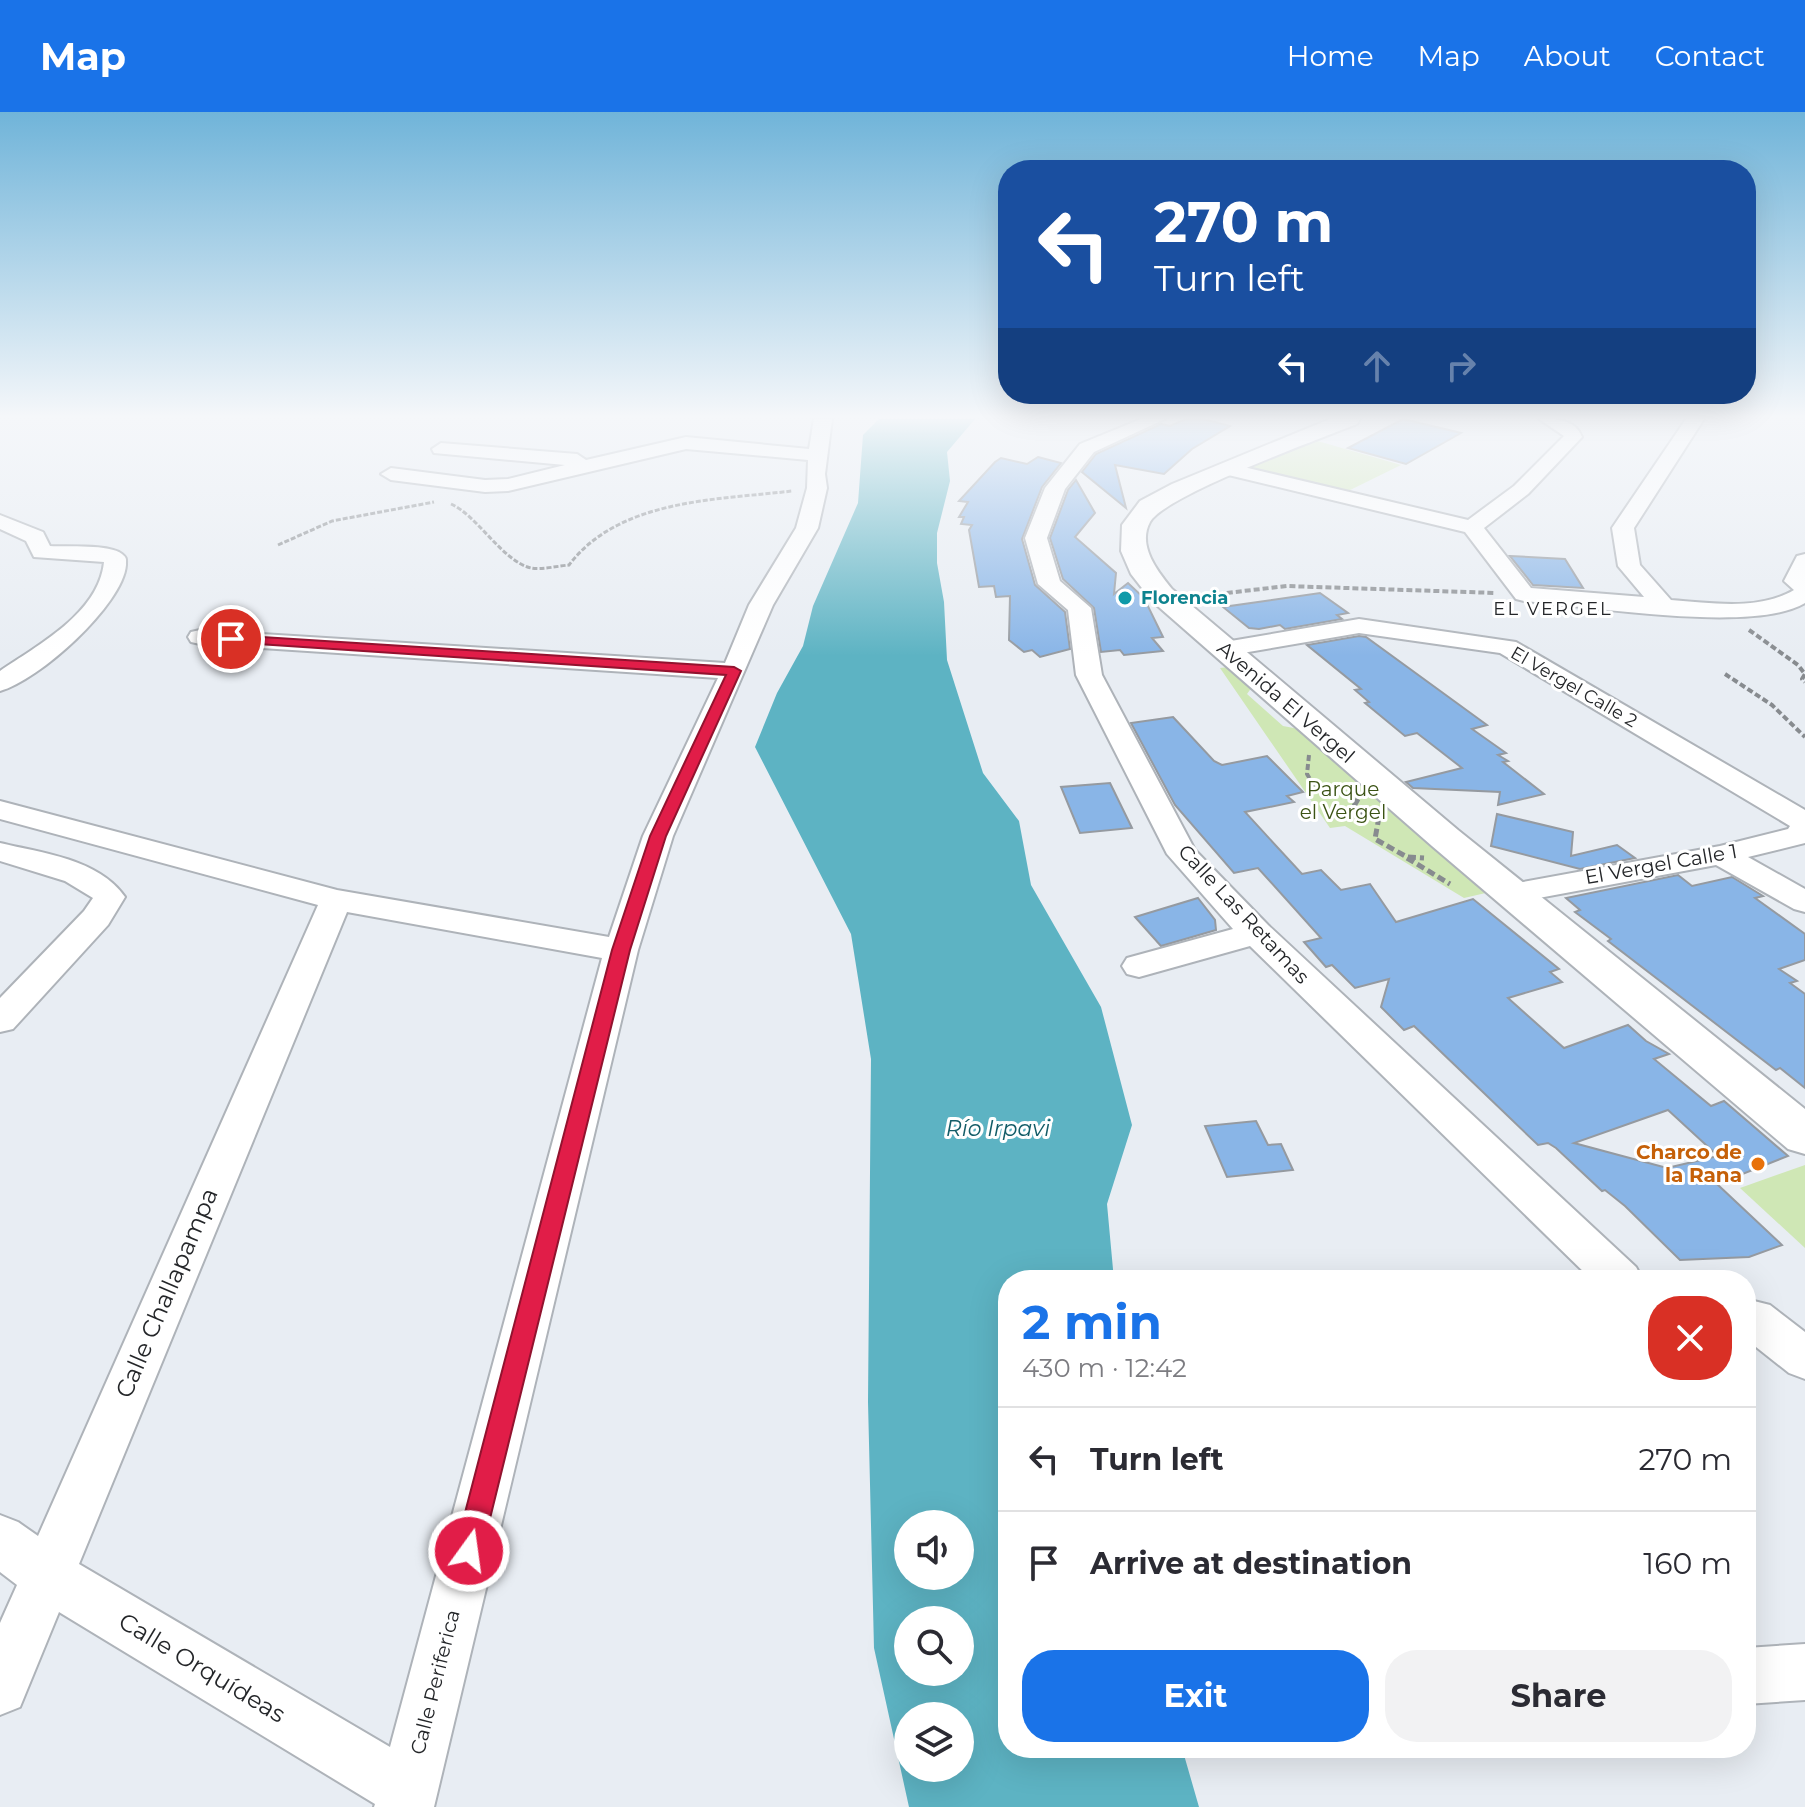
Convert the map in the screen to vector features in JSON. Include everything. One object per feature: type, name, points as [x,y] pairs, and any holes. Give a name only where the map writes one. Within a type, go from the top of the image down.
[{"type":"main road","name":"Avenida El Vergel","points":[[1166,498],[1149,506],[1139,517],[1133,534],[1134,551],[1145,574],[1162,595],[1512,893],[1805,1136]]},
{"type":"street","name":"Calle Periferica","points":[[406,1799],[621,950],[658,836],[761,605],[807,528],[814,498]]},
{"type":"street","name":"Calle Las Retamas","points":[[1051,498],[1036,538],[1049,584],[1079,608],[1089,675],[1182,854],[1256,933],[1610,1270]]},
{"type":"street","points":[[1350,498],[1472,527],[1524,594],[1743,610],[1785,605],[1805,593]]},
{"type":"street","points":[[1472,527],[1510,498]]},
{"type":"street","points":[[1643,498],[1623,528],[1629,566],[1664,606]]},
{"type":"street","points":[[0,521],[35,537],[42,552],[107,555],[115,559],[117,569],[109,588],[79,625],[0,683]]},
{"type":"street","points":[[1805,561],[1795,581],[1805,586]]},
{"type":"street","name":"El Vergel Calle 2","points":[[1225,649],[1359,626],[1507,647],[1805,824]]},
{"type":"street","points":[[200,637],[734,671]]},
{"type":"street","points":[[0,810],[336,900],[621,950]]},
{"type":"street","name":"El Vergel Calle 1","points":[[1512,893],[1721,855],[1799,835],[1805,824]]},
{"type":"street","points":[[0,852],[88,878],[104,887],[109,897],[96,918],[0,1020]]},
{"type":"street","points":[[1721,855],[1805,902]]},
{"type":"street","name":"Calle Challapampa","points":[[0,1687],[336,900]]},
{"type":"street","points":[[1139,966],[1256,933]]},
{"type":"street","points":[[1756,1321],[1805,1359]]},
{"type":"street","name":"Calle Orquídeas","points":[[0,1540],[46,1574],[406,1799]]},
{"type":"street","points":[[1756,1675],[1805,1672]]},
{"type":"path","points":[[278,545],[332,521],[390,508],[444,501],[460,508],[499,547],[530,568],[569,565],[577,550],[620,522],[681,504],[731,498]]},
{"type":"path","points":[[1190,597],[1287,586],[1524,594]]},
{"type":"path","points":[[1743,610],[1746,627],[1798,665],[1805,674],[1802,679],[1805,682]]},
{"type":"path","points":[[1725,674],[1772,705],[1805,737]]},
{"type":"path","points":[[1309,751],[1307,774],[1313,784],[1336,791]]},
{"type":"path","points":[[1379,817],[1375,839],[1407,857],[1432,858]]},
{"type":"green space","name":"Parque el Vergel","points":[[1229,667],[1252,687],[1247,694],[1283,726],[1299,729],[1490,892],[1464,898],[1345,826],[1330,828],[1220,668]]},
{"type":"green space","points":[[1805,1165],[1805,1248],[1740,1188]]},
{"type":"water","name":"Río Irpavi","points":[[858,498],[946,498],[937,533],[937,563],[944,602],[947,660],[983,773],[1019,821],[1031,885],[1101,1007],[1132,1125],[1107,1204],[1113,1270],[998,1270],[998,1758],[1185,1758],[1199,1807],[909,1807],[903,1782],[974,1782],[974,1702],[894,1702],[894,1739],[874,1648],[868,1402],[871,1059],[851,934],[755,747],[777,693],[803,646],[813,606]]},
{"type":"building","points":[[962,498],[1038,498],[1022,539],[1035,585],[1065,612],[1070,649],[1040,657],[1032,650],[1024,652],[1009,640],[1010,596],[996,597],[994,586],[979,587],[969,530],[972,525],[961,524],[964,517],[959,517],[968,502],[959,501]]},
{"type":"building","points":[[1065,498],[1086,498],[1095,513],[1075,537],[1116,573],[1114,594],[1128,583],[1144,598],[1163,637],[1152,638],[1163,651],[1124,655],[1120,650],[1101,652],[1094,608],[1063,579],[1050,538]]},
{"type":"building","points":[[1114,498],[1123,498],[1126,508]]},
{"type":"building","points":[[1510,556],[1565,559],[1583,588],[1533,585]]},
{"type":"building","points":[[1320,593],[1348,613],[1337,615],[1342,619],[1285,629],[1280,625],[1259,629],[1249,628],[1223,607]]},
{"type":"building","points":[[1366,637],[1487,725],[1472,729],[1506,753],[1498,755],[1508,761],[1503,762],[1544,794],[1498,805],[1500,792],[1413,788],[1406,782],[1462,768],[1417,733],[1405,736],[1365,703],[1369,702],[1355,690],[1361,689],[1307,645]]},
{"type":"building","points":[[1173,717],[1214,761],[1222,765],[1267,756],[1303,792],[1287,796],[1294,802],[1245,812],[1302,874],[1321,870],[1341,890],[1370,884],[1396,922],[1473,899],[1559,969],[1550,972],[1562,982],[1508,998],[1564,1048],[1628,1025],[1646,1041],[1669,1054],[1654,1059],[1711,1106],[1724,1101],[1788,1156],[1717,1184],[1782,1245],[1749,1257],[1680,1260],[1625,1206],[1605,1190],[1602,1191],[1556,1148],[1548,1143],[1538,1145],[1414,1026],[1404,1030],[1381,1007],[1389,979],[1355,988],[1332,965],[1326,967],[1304,942],[1321,938],[1258,868],[1234,873],[1175,805],[1131,723]],"holes":[[[1668,1110],[1718,1156],[1667,1168],[1574,1143]]]},
{"type":"building","points":[[1110,783],[1132,828],[1080,833],[1061,787]]},
{"type":"building","points":[[1497,814],[1573,832],[1571,856],[1617,845],[1635,858],[1580,869],[1491,846]]},
{"type":"building","points":[[1678,875],[1692,886],[1732,877],[1763,896],[1755,898],[1805,934],[1805,960],[1779,969],[1797,981],[1790,983],[1805,994],[1805,1088],[1780,1068],[1776,1070],[1608,941],[1611,939],[1575,912],[1580,910],[1566,898]]},
{"type":"building","points":[[1198,898],[1215,920],[1216,930],[1161,946],[1135,917]]},
{"type":"building","points":[[1256,1121],[1268,1145],[1281,1144],[1293,1170],[1227,1177],[1205,1126]]},
{"type":"place","name":"Florencia","points":[[1125,598]]},
{"type":"place","name":"Charco de la Rana","points":[[1758,1164]]},
{"type":"district","name":"EL VERGEL","points":[[1553,609]]},
{"type":"route","points":[[231,639],[734,671],[658,836],[621,950],[469,1551]]}]
